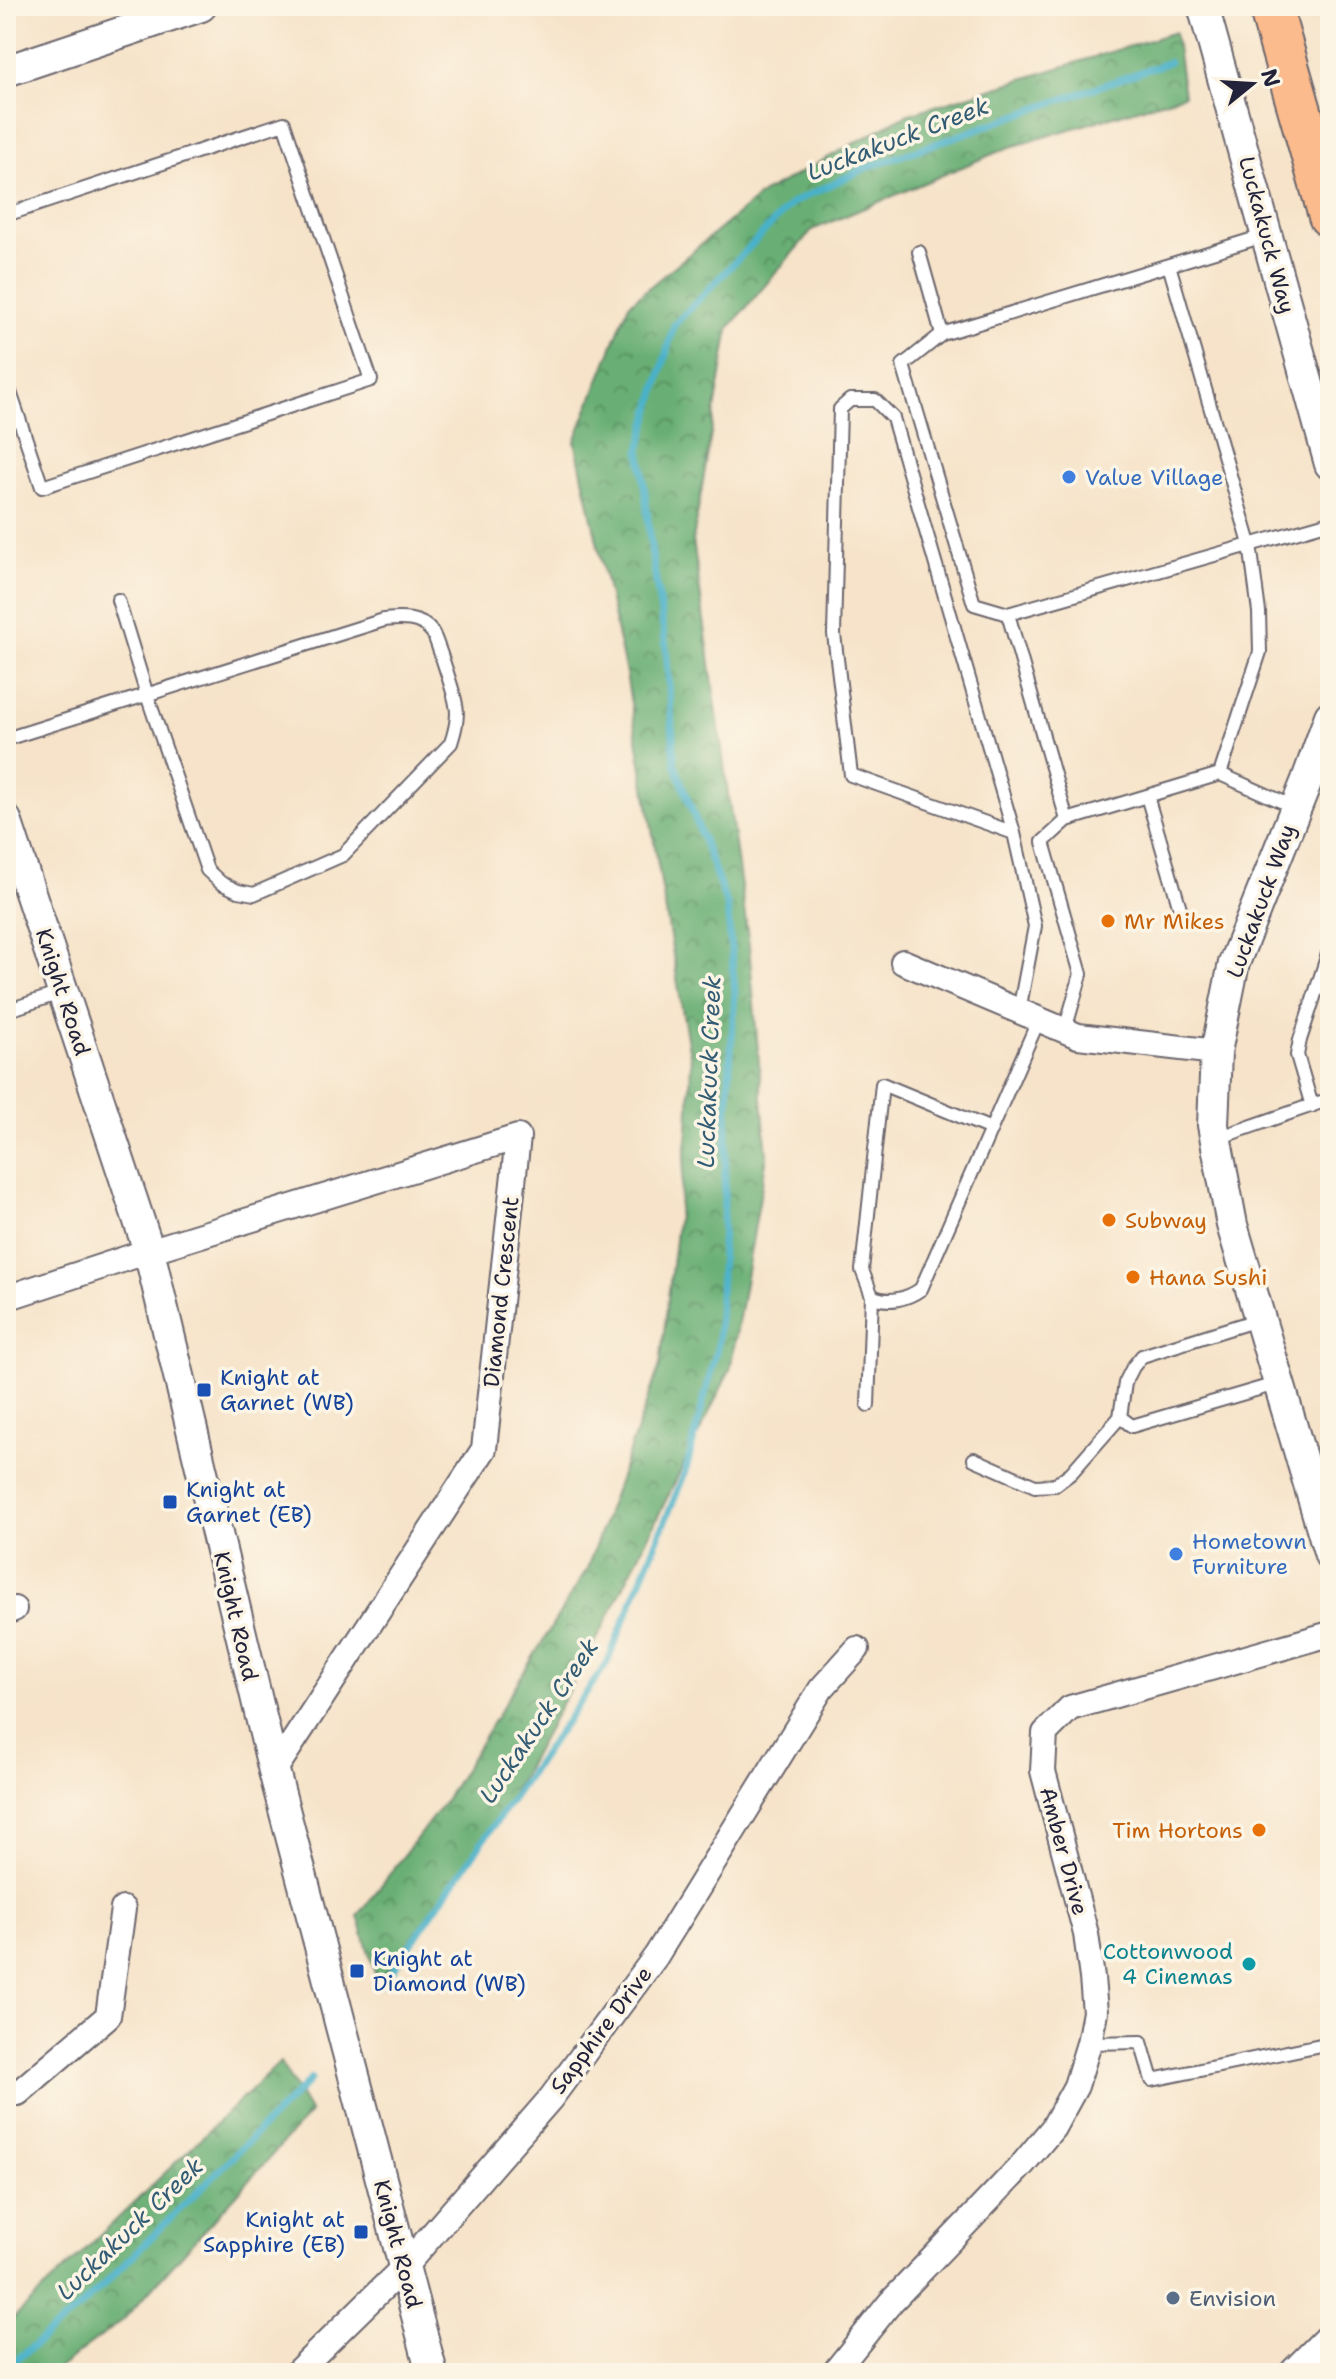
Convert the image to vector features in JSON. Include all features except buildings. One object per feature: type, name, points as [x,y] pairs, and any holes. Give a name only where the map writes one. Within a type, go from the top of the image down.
[{"type":"highway","points":[[1270,6],[1330,216]]},
{"type":"street","points":[[6,71],[201,6]]},
{"type":"street","name":"Luckakuck Way","points":[[1203,6],[1330,464]]},
{"type":"street","name":"Luckakuck Way","points":[[1330,716],[1321,773],[1296,808],[1234,963],[1216,1052],[1213,1125],[1232,1225],[1330,1555]]},
{"type":"street","name":"Knight Road","points":[[6,820],[149,1251],[274,1771],[432,2373]]},
{"type":"street","points":[[903,962],[1078,1036],[1216,1052]]},
{"type":"street","name":"Diamond Crescent","points":[[149,1251],[518,1137],[484,1449],[274,1771]]},
{"type":"street","points":[[6,1298],[149,1251]]},
{"type":"street","name":"Amber Drive","points":[[834,2373],[890,2303],[1022,2165],[1053,2128],[1076,2086],[1095,2012],[1086,1934],[1043,1771],[1045,1733],[1070,1708],[1330,1634]]},
{"type":"street","name":"Sapphire Drive","points":[[296,2373],[404,2267],[551,2098],[656,1956],[821,1689],[857,1649]]},
{"type":"street","points":[[6,2093],[18,2093],[108,2016],[123,1909]]},
{"type":"street","points":[[1295,2373],[1330,2338]]},
{"type":"lane","points":[[6,215],[284,123],[371,380],[42,487],[6,380]]},
{"type":"lane","points":[[1267,235],[942,334],[903,365],[974,604],[1008,614],[1330,522]]},
{"type":"lane","points":[[919,252],[942,334]]},
{"type":"lane","points":[[1169,265],[1250,544],[1259,612],[1260,652],[1220,774]]},
{"type":"lane","points":[[872,1296],[882,1300],[898,1299],[921,1289],[991,1129],[1029,1015],[1035,926],[1014,833],[893,418],[875,400],[850,400],[840,409],[834,634],[851,775],[1014,833]]},
{"type":"lane","points":[[6,739],[147,695],[384,620],[402,618],[420,623],[432,632],[457,707],[451,743],[343,855],[254,894],[238,891],[221,883],[207,870],[147,695],[118,600]]},
{"type":"lane","points":[[1008,614],[1067,820]]},
{"type":"lane","points":[[1065,1030],[1081,974],[1043,842],[1067,820],[1220,774],[1296,808]]},
{"type":"lane","points":[[1147,796],[1182,915]]},
{"type":"lane","points":[[1312,1106],[1297,1055],[1330,950]]},
{"type":"lane","points":[[6,1011],[63,992]]},
{"type":"lane","points":[[868,1405],[872,1296],[862,1270],[882,1084],[991,1129]]},
{"type":"lane","points":[[1215,1139],[1330,1099]]},
{"type":"lane","points":[[974,1459],[1035,1486],[1055,1485],[1071,1473],[1120,1417],[1125,1383],[1142,1356],[1260,1319]]},
{"type":"lane","points":[[1120,1417],[1132,1426],[1279,1383]]},
{"type":"lane","points":[[1089,2043],[1141,2042],[1152,2080],[1330,2043]]},
{"type":"green space","points":[[1175,32],[1184,95],[1007,148],[812,230],[729,328],[693,540],[749,945],[767,1156],[730,1370],[607,1620],[498,1820],[378,1984],[358,1916],[444,1802],[587,1569],[660,1365],[688,1131],[691,1062],[626,674],[575,441],[629,304],[763,193],[906,115]]},
{"type":"green space","points":[[280,2062],[310,2113],[123,2320],[52,2373],[6,2373],[6,2326]]},
{"type":"waterway","name":"Luckakuck Creek","points":[[383,1984],[607,1663],[686,1470],[718,1344],[735,992],[727,905],[675,764],[666,647],[640,449],[674,325],[792,203],[866,168],[1169,62]]},
{"type":"waterway","name":"Luckakuck Creek","points":[[6,2368],[84,2304],[311,2079]]},
{"type":"place","name":"Value Village","points":[[1069,477]]},
{"type":"place","name":"Mr Mikes","points":[[1108,921]]},
{"type":"place","name":"Subway","points":[[1109,1220]]},
{"type":"place","name":"Hana Sushi","points":[[1133,1277]]},
{"type":"place","name":"Knight at Garnet (WB)","points":[[204,1390]]},
{"type":"place","name":"Knight at Garnet (EB)","points":[[170,1502]]},
{"type":"place","name":"Hometown Furniture","points":[[1176,1554]]},
{"type":"place","name":"Tim Hortons","points":[[1259,1830]]},
{"type":"place","name":"Cottonwood 4 Cinemas","points":[[1249,1964]]},
{"type":"place","name":"Knight at Diamond (WB)","points":[[357,1971]]},
{"type":"place","name":"Knight at Sapphire (EB)","points":[[361,2232]]},
{"type":"place","name":"Envision","points":[[1173,2298]]}]
